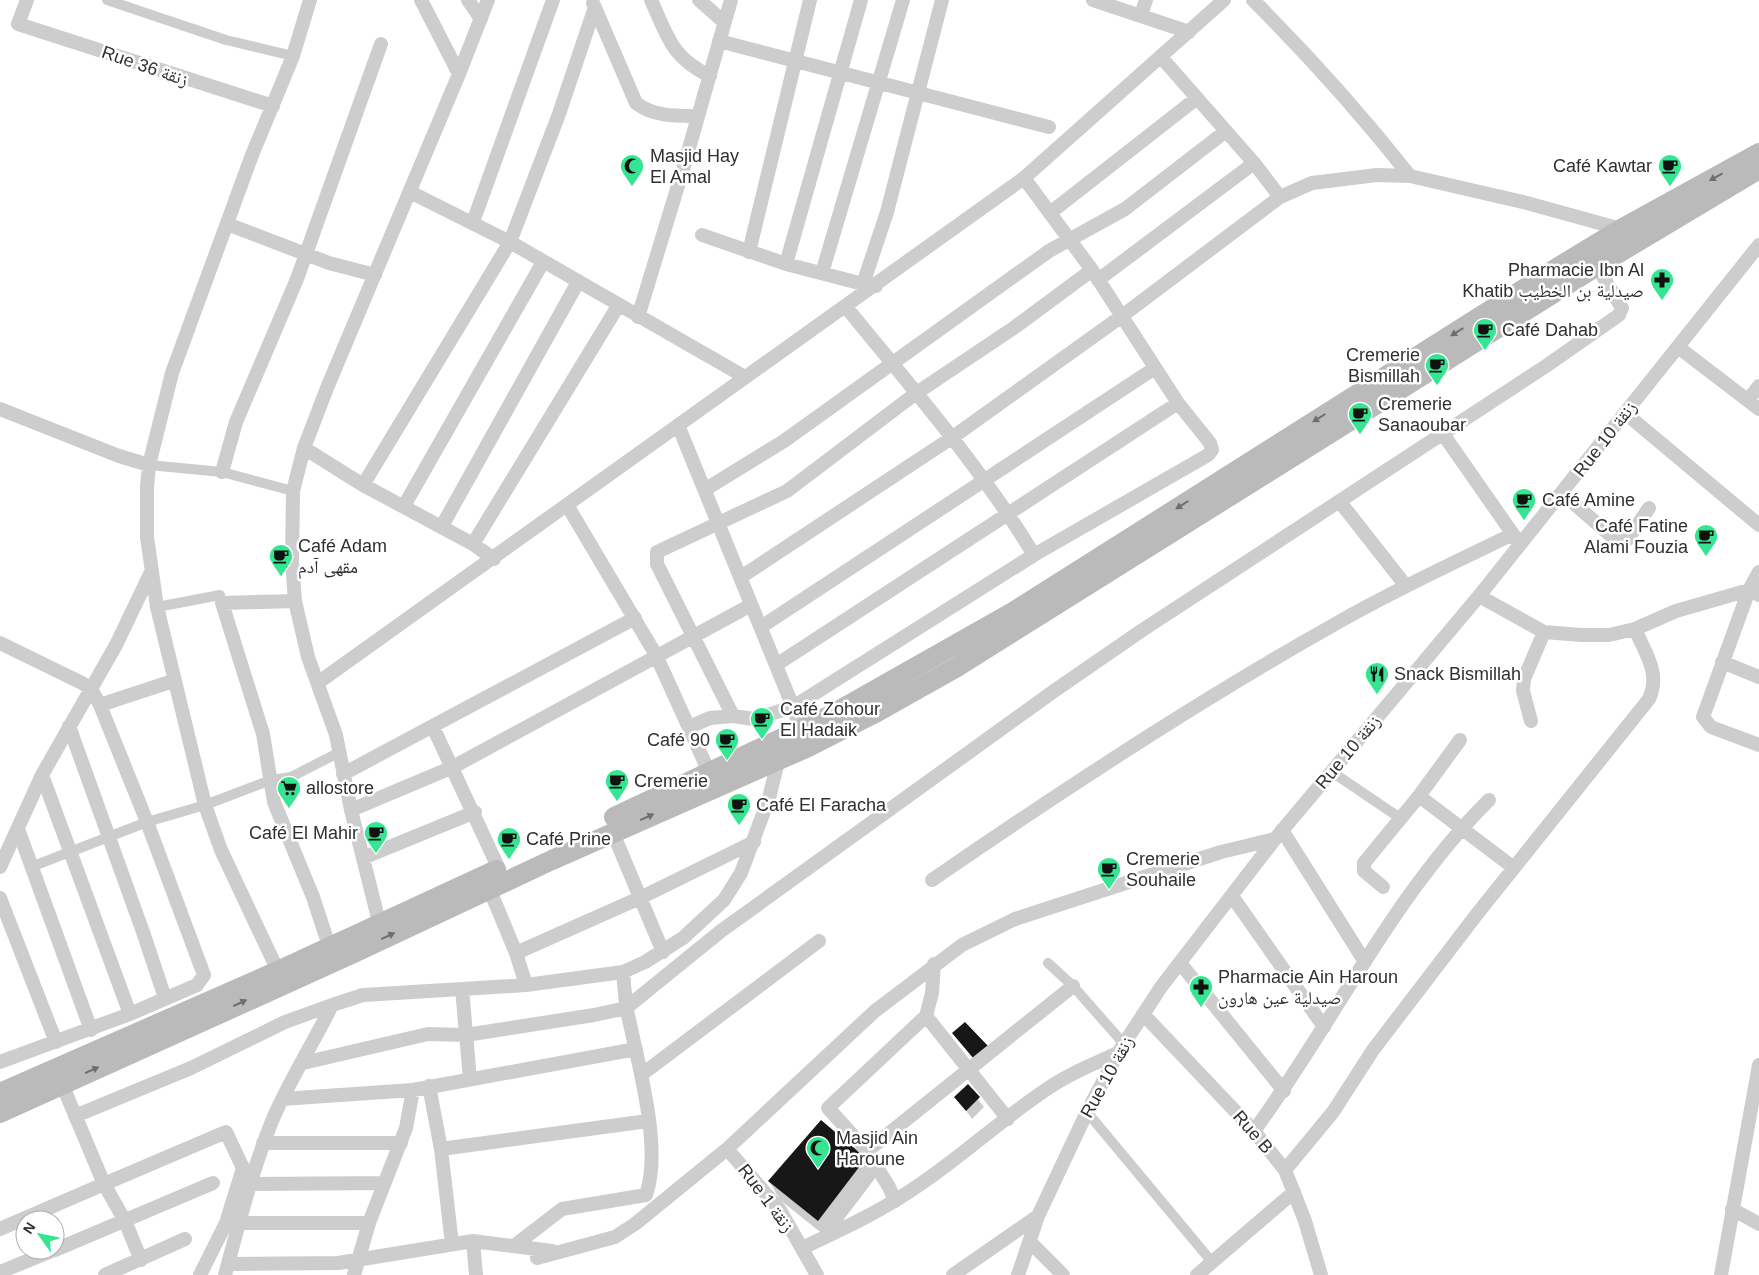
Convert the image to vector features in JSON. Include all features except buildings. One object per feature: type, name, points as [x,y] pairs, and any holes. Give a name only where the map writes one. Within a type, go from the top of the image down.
[{"type":"main road","points":[[0,1113],[354,953],[489,888],[806,748],[957,667],[1592,258],[1621,230],[1759,153]]},
{"type":"main road","points":[[1,1088],[278,971],[379,922],[500,869],[709,772],[864,697],[1013,612],[1592,258],[1759,169]]},
{"type":"street","name":"Rue 36 زنقة","points":[[27,0],[18,24],[273,106]]},
{"type":"street","points":[[107,0],[226,40],[293,56]]},
{"type":"street","points":[[278,971],[225,858],[204,805],[173,681],[151,572],[147,537],[149,465],[172,373],[227,224],[293,56],[310,0]]},
{"type":"street","points":[[421,0],[459,74]]},
{"type":"street","points":[[468,0],[480,19]]},
{"type":"street","points":[[379,922],[351,810],[340,752],[319,682],[308,657],[295,601],[292,562],[293,491],[304,448],[488,0]]},
{"type":"street","points":[[473,222],[553,0]]},
{"type":"street","points":[[651,0],[673,48],[693,67],[710,76]]},
{"type":"street","points":[[699,0],[724,22]]},
{"type":"street","points":[[638,317],[731,0]]},
{"type":"street","points":[[750,252],[810,0]]},
{"type":"street","points":[[786,264],[861,0]]},
{"type":"street","points":[[822,273],[903,0]]},
{"type":"street","points":[[870,285],[942,0]]},
{"type":"street","points":[[1093,0],[1189,32]]},
{"type":"street","points":[[1141,15],[1146,0]]},
{"type":"street","points":[[319,682],[745,377],[846,307],[870,285],[1024,178],[1224,0]]},
{"type":"street","points":[[1252,0],[1311,58],[1366,120],[1410,176]]},
{"type":"street","points":[[593,4],[636,103],[642,108],[659,114],[698,116]]},
{"type":"street","points":[[363,485],[510,242],[559,114],[593,4]]},
{"type":"street","points":[[719,41],[796,59],[1049,127]]},
{"type":"street","points":[[222,472],[236,422],[307,255],[381,44]]},
{"type":"street","points":[[1161,57],[1254,163],[1280,197]]},
{"type":"street","points":[[1050,213],[1198,98]]},
{"type":"street","points":[[706,489],[770,451],[1048,251],[1125,209],[1226,131]]},
{"type":"street","points":[[733,716],[657,564],[656,555],[659,551],[718,522],[755,508],[787,491],[915,394],[1095,275],[1254,163]]},
{"type":"street","points":[[741,577],[953,437],[1122,316],[1280,197],[1312,183],[1376,175],[1410,176],[1527,203],[1621,230]]},
{"type":"street","points":[[689,727],[710,718],[733,716],[754,719],[793,707],[1034,555],[1208,455],[1212,450],[1210,443],[1178,403],[1095,275],[1024,178]]},
{"type":"street","points":[[410,192],[510,242],[618,306],[745,377]]},
{"type":"street","points":[[227,224],[307,255],[375,275]]},
{"type":"street","points":[[702,235],[786,264],[870,285]]},
{"type":"street","name":"Rue 10 زنقة","points":[[1018,1275],[1038,1216],[1087,1112],[1121,1048],[1143,1014],[1279,835],[1479,596],[1516,540],[1562,493],[1759,245]]},
{"type":"street","points":[[303,1063],[428,1034],[466,1035],[594,1015],[626,1008],[721,931],[1062,686],[1141,631],[1443,434],[1619,315],[1622,308],[1592,258]]},
{"type":"street","points":[[404,506],[544,262]]},
{"type":"street","points":[[442,526],[578,282]]},
{"type":"street","points":[[473,544],[618,306]]},
{"type":"street","points":[[846,307],[986,480],[1034,555]]},
{"type":"street","points":[[1678,347],[1759,409]]},
{"type":"street","points":[[760,627],[1155,368]]},
{"type":"street","points":[[1748,400],[1759,386]]},
{"type":"street","points":[[776,665],[1178,403]]},
{"type":"street","points":[[0,409],[119,456],[149,465],[222,472],[293,491]]},
{"type":"street","points":[[1625,414],[1759,526]]},
{"type":"street","points":[[678,425],[706,489],[793,707],[806,748]]},
{"type":"street","points":[[932,880],[1020,819],[1214,695],[1337,623],[1406,586],[1516,540],[1443,434]]},
{"type":"street","points":[[304,448],[363,485],[442,526],[494,558]]},
{"type":"street","points":[[1562,493],[1617,541],[1628,539],[1650,508]]},
{"type":"street","points":[[1340,502],[1406,586]]},
{"type":"street","points":[[567,505],[656,655],[709,772]]},
{"type":"street","points":[[0,867],[42,775],[116,645],[151,572]]},
{"type":"street","points":[[1759,572],[1754,592],[1722,662],[1702,717],[1711,727],[1759,745]]},
{"type":"street","points":[[1479,596],[1544,632],[1582,635],[1609,634],[1635,629],[1676,611],[1754,592]]},
{"type":"street","points":[[157,607],[220,595]]},
{"type":"street","points":[[295,601],[222,603],[263,734],[274,802],[313,897],[329,946]]},
{"type":"street","points":[[351,810],[453,767],[751,605]]},
{"type":"street","points":[[343,774],[634,618]]},
{"type":"street","points":[[1285,1170],[1334,1112],[1372,1050],[1477,914],[1649,699],[1654,686],[1655,676],[1635,629]]},
{"type":"street","points":[[1531,721],[1523,691],[1524,679],[1544,632]]},
{"type":"street","points":[[0,643],[50,666],[91,689],[100,705],[147,822],[204,972],[202,979],[196,985],[92,1030],[0,1062]]},
{"type":"street","points":[[1722,662],[1759,677]]},
{"type":"street","points":[[100,705],[173,681]]},
{"type":"street","points":[[69,726],[165,998]]},
{"type":"street","points":[[433,727],[475,812],[500,869]]},
{"type":"street","points":[[76,1116],[191,1068],[285,1022],[363,995],[526,985],[623,972],[662,952],[697,927],[724,900],[741,873],[754,842],[780,760],[781,738]]},
{"type":"street","points":[[1383,886],[1364,871],[1364,863],[1419,796],[1460,740]]},
{"type":"street","points":[[31,868],[147,822],[204,805],[270,780],[291,777],[340,752]]},
{"type":"street","points":[[1332,772],[1400,818]]},
{"type":"street","points":[[42,775],[130,1014]]},
{"type":"street","points":[[1419,796],[1514,868]]},
{"type":"street","points":[[1254,1131],[1284,1091],[1401,908],[1460,828],[1489,800]]},
{"type":"street","points":[[364,857],[475,812]]},
{"type":"street","points":[[18,829],[92,1030]]},
{"type":"street","points":[[613,832],[642,897],[662,952]]},
{"type":"street","points":[[537,1258],[615,1237],[663,1204],[727,1149],[875,1011],[934,964],[985,932],[1015,919],[1279,835],[1365,962]]},
{"type":"street","points":[[516,953],[642,897],[754,842]]},
{"type":"street","points":[[489,888],[516,953],[526,985]]},
{"type":"street","points":[[1232,896],[1324,1027]]},
{"type":"street","points":[[0,898],[56,1042]]},
{"type":"street","points":[[641,1075],[819,942]]},
{"type":"street","points":[[802,1248],[867,1217],[895,1201],[970,1150],[1044,1091],[1121,1048],[1073,986],[1048,963]]},
{"type":"street","points":[[1180,963],[1284,1091]]},
{"type":"street","points":[[895,1201],[889,1187],[867,1151],[828,1108],[926,1016],[932,993],[934,964]]},
{"type":"street","points":[[514,1246],[562,1209],[646,1195],[652,1179],[651,1145],[641,1075],[626,1008],[623,972]]},
{"type":"street","points":[[867,1151],[1073,986]]},
{"type":"street","points":[[462,989],[470,1079]]},
{"type":"street","points":[[332,1005],[303,1063],[282,1099],[264,1143],[238,1223],[227,1269],[357,1261],[473,1241],[563,1252]]},
{"type":"street","name":"Rue B","points":[[1143,1014],[1254,1131],[1285,1170],[1312,1241],[1321,1275]]},
{"type":"street","points":[[926,1016],[1008,1119]]},
{"type":"street","points":[[282,1099],[413,1090],[636,1049]]},
{"type":"street","points":[[1721,1275],[1759,1065]]},
{"type":"street","points":[[62,1084],[104,1184],[125,1221],[141,1260]]},
{"type":"street","points":[[429,1086],[441,1149],[452,1244]]},
{"type":"street","points":[[354,1275],[369,1223],[401,1143],[410,1112],[413,1090]]},
{"type":"street","points":[[1087,1112],[1212,1262]]},
{"type":"street","points":[[441,1149],[648,1122]]},
{"type":"street","points":[[0,1229],[226,1132],[243,1168],[226,1223],[200,1275]]},
{"type":"street","points":[[264,1143],[401,1143]]},
{"type":"street","name":"Rue 1 زنقة","points":[[727,1149],[780,1210],[818,1275]]},
{"type":"street","points":[[65,1246],[213,1183]]},
{"type":"street","points":[[250,1184],[384,1184]]},
{"type":"street","points":[[1197,1275],[1294,1192]]},
{"type":"street","points":[[1732,1209],[1759,1224]]},
{"type":"street","points":[[954,1275],[1038,1216]]},
{"type":"street","points":[[238,1223],[369,1223]]},
{"type":"street","points":[[106,1275],[185,1239]]},
{"type":"street","points":[[473,1241],[476,1275]]},
{"type":"street","points":[[1030,1242],[1064,1275]]},
{"type":"street","points":[[0,1272],[30,1260]]},
{"type":"place","name":"Masjid Hay El Amal","points":[[632,187]]},
{"type":"place","name":"Café Kawtar","points":[[1670,187]]},
{"type":"place","name":"Pharmacie Ibn Al Khatib صيدلية بن الخطيب","points":[[1662,301]]},
{"type":"place","name":"Café Dahab","points":[[1485,351]]},
{"type":"place","name":"Cremerie Bismillah","points":[[1437,386]]},
{"type":"place","name":"Cremerie Sanaoubar","points":[[1360,435]]},
{"type":"place","name":"Café Amine","points":[[1524,521]]},
{"type":"place","name":"Café Fatine Alami Fouzia","points":[[1706,557]]},
{"type":"place","name":"Café Adam مقهى آدم","points":[[281,577]]},
{"type":"place","name":"Snack Bismillah","points":[[1377,695]]},
{"type":"place","name":"Café Zohour El Hadaik","points":[[762,740]]},
{"type":"place","name":"Café 90","points":[[727,761]]},
{"type":"place","name":"Cremerie","points":[[617,802]]},
{"type":"place","name":"allostore","points":[[289,809]]},
{"type":"place","name":"Café El Faracha","points":[[739,826]]},
{"type":"place","name":"Café El Mahir","points":[[376,854]]},
{"type":"place","name":"Café Prine","points":[[509,860]]},
{"type":"place","name":"Cremerie Souhaile","points":[[1109,890]]},
{"type":"place","name":"Pharmacie Ain Haroun صيدلية عين هارون","points":[[1201,1008]]},
{"type":"place","name":"Masjid Ain Haroune","points":[[818,1169]]}]
